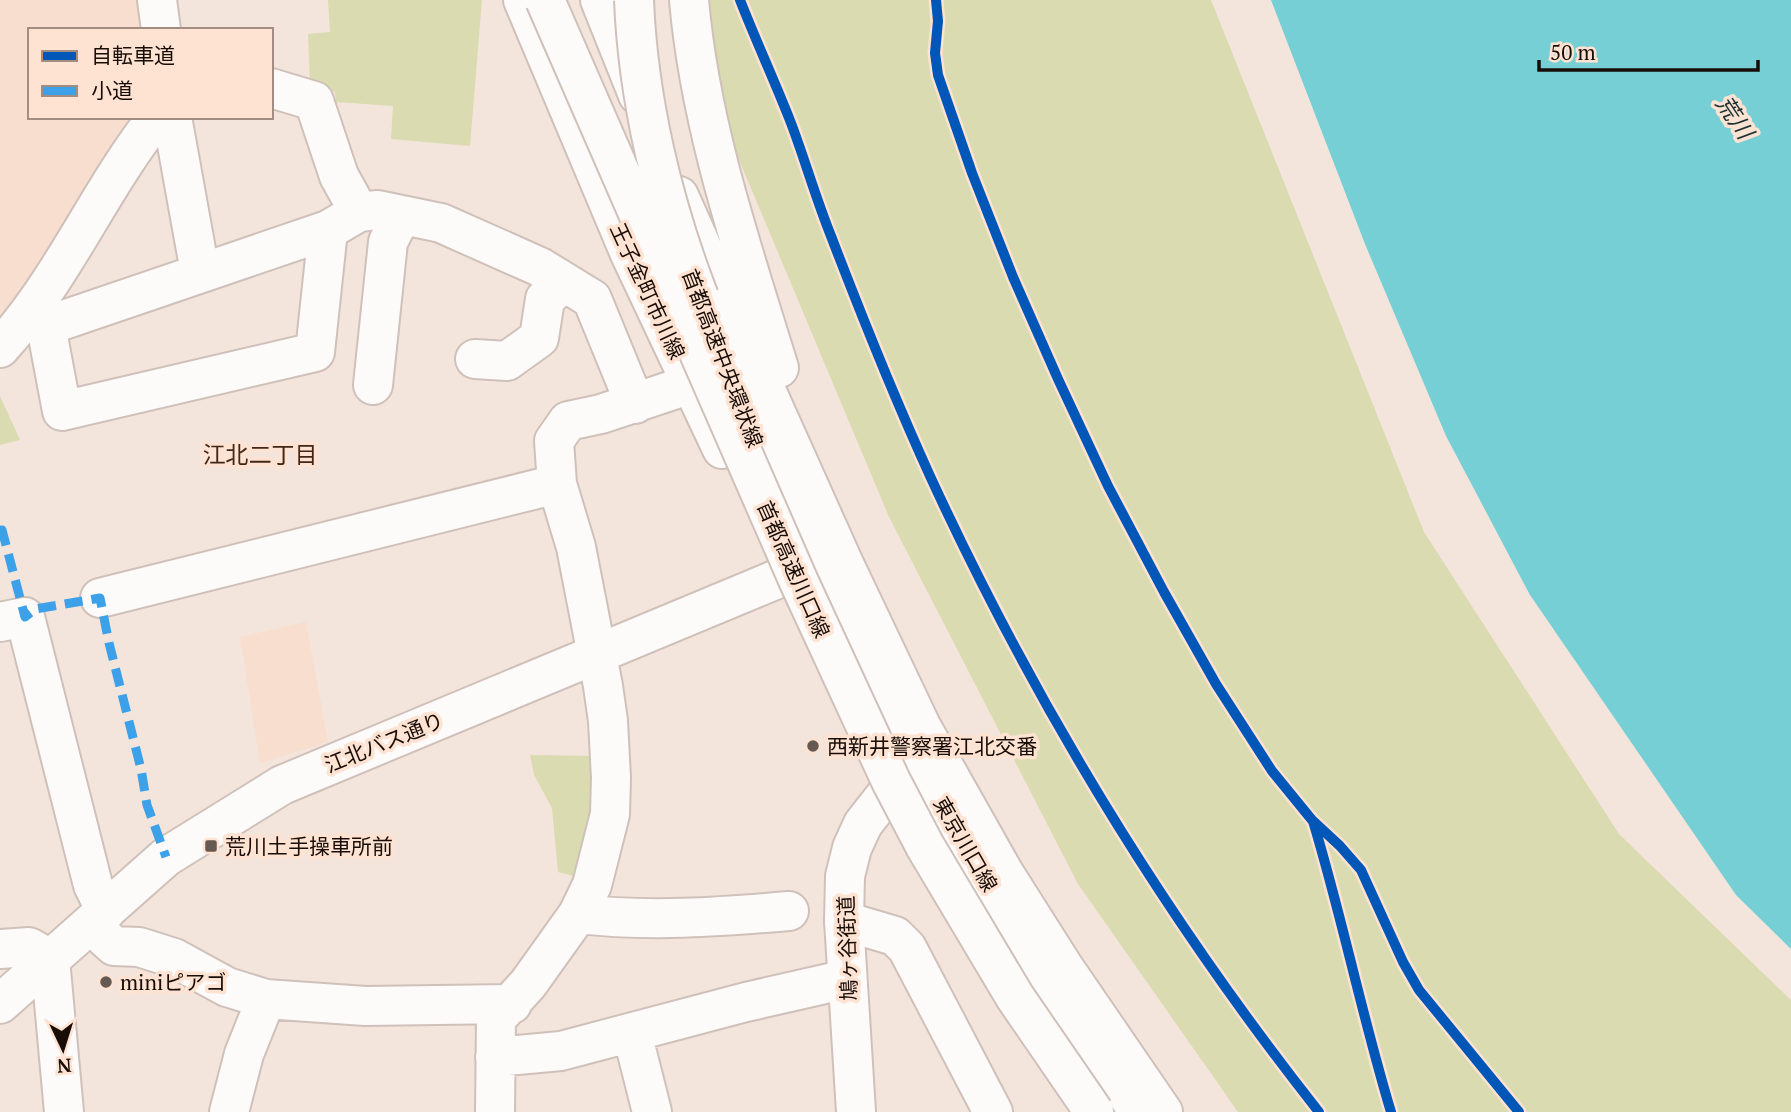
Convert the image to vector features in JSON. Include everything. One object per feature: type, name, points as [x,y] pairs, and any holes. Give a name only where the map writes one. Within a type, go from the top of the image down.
[{"type":"main road","points":[[157,0],[161,28]]},
{"type":"main road","name":"王子金町市川線","points":[[523,0],[630,254],[783,578]]},
{"type":"main road","name":"首都高速川口線","points":[[545,0],[602,135],[891,781],[925,846],[1016,997],[1094,1112]]},
{"type":"main road","name":"王子金町市川線","points":[[559,0],[632,176],[818,562]]},
{"type":"main road","points":[[600,0],[675,186],[874,628],[921,726],[1004,873],[1063,966],[1163,1112]]},
{"type":"main road","name":"首都高速中央環状線","points":[[634,0],[639,55],[667,202],[689,271],[855,705]]},
{"type":"main road","points":[[689,0],[700,79],[720,170],[746,264],[785,387],[874,628]]},
{"type":"main road","points":[[155,119],[133,147],[37,322],[62,411],[315,352],[344,221],[339,176],[314,101],[273,89]]},
{"type":"main road","points":[[172,119],[200,272]]},
{"type":"main road","points":[[0,348],[37,322],[200,272],[378,210],[441,223],[540,267],[592,299],[635,404]]},
{"type":"main road","points":[[373,385],[388,242],[401,216]]},
{"type":"main road","points":[[475,359],[507,361],[539,338],[545,299],[564,282]]},
{"type":"main road","points":[[495,1112],[496,1019],[512,1004],[578,914],[592,884],[610,814],[608,721],[576,547],[557,484],[554,442],[568,421],[635,404],[691,384]]},
{"type":"main road","points":[[100,598],[557,484]]},
{"type":"main road","name":"江北バス通り","points":[[0,1004],[166,857],[282,785],[818,562]]},
{"type":"main road","name":"東京川口線","points":[[818,562],[923,768],[990,888],[1045,975],[1139,1112]]},
{"type":"main road","points":[[783,578],[885,796],[1002,1001],[1076,1112]]},
{"type":"main road","points":[[0,622],[25,617],[93,886],[98,918],[114,946],[139,947],[174,958],[227,987],[266,999],[365,1006],[512,1004]]},
{"type":"main road","name":"鳩ヶ谷街道","points":[[856,1112],[844,921],[845,876],[852,848],[863,824],[885,796],[923,768]]},
{"type":"main road","points":[[578,914],[621,919],[697,918],[789,911]]},
{"type":"main road","points":[[844,921],[895,936],[907,948],[993,1112]]},
{"type":"main road","points":[[0,949],[29,947],[50,959],[64,1112]]},
{"type":"main road","points":[[495,1057],[561,1051],[746,1002],[847,979]]},
{"type":"main road","points":[[229,1112],[244,1054],[266,999]]},
{"type":"main road","points":[[632,1032],[652,1112]]},
{"type":"shaded area","points":[[0,0],[142,0],[145,28],[28,28],[28,119],[133,119],[10,315],[0,324]]},
{"type":"shaded area","points":[[306,622],[328,742],[260,763],[240,637]]},
{"type":"green space","points":[[328,0],[482,0],[470,146],[391,139],[393,106],[336,102],[335,92],[310,83],[308,34],[330,32]]},
{"type":"green space","points":[[672,0],[1211,0],[1424,532],[1619,834],[1791,1000],[1791,1112],[1238,1112],[1078,884],[889,517]]},
{"type":"green space","points":[[0,396],[20,440],[0,445]]},
{"type":"green space","points":[[530,755],[600,756],[582,878],[558,872],[552,808],[534,775]]},
{"type":"water","name":"荒川","points":[[1271,0],[1791,0],[1791,949],[1736,895],[1530,595],[1446,436],[1365,244]]},
{"type":"marked path","points":[[0,530],[25,617],[35,609],[100,598],[141,769],[147,805],[166,857]]},
{"type":"cycle path","points":[[740,0],[791,123],[826,222],[891,387],[970,560],[1013,643],[1058,725],[1156,885],[1262,1038],[1319,1112]]},
{"type":"cycle path","points":[[936,0],[938,21],[935,53],[938,75],[972,173],[1013,277],[1108,486],[1216,684],[1272,771],[1312,820],[1361,870],[1403,962],[1419,990],[1519,1112]]},
{"type":"cycle path","points":[[1313,821],[1391,1112]]},
{"type":"place","name":"西新井警察署江北交番","points":[[813,746]]},
{"type":"place","name":"荒川土手操車所前","points":[[211,846]]},
{"type":"place","name":"miniピアゴ","points":[[106,982]]},
{"type":"district","name":"江北二丁目","points":[[260,454]]}]
